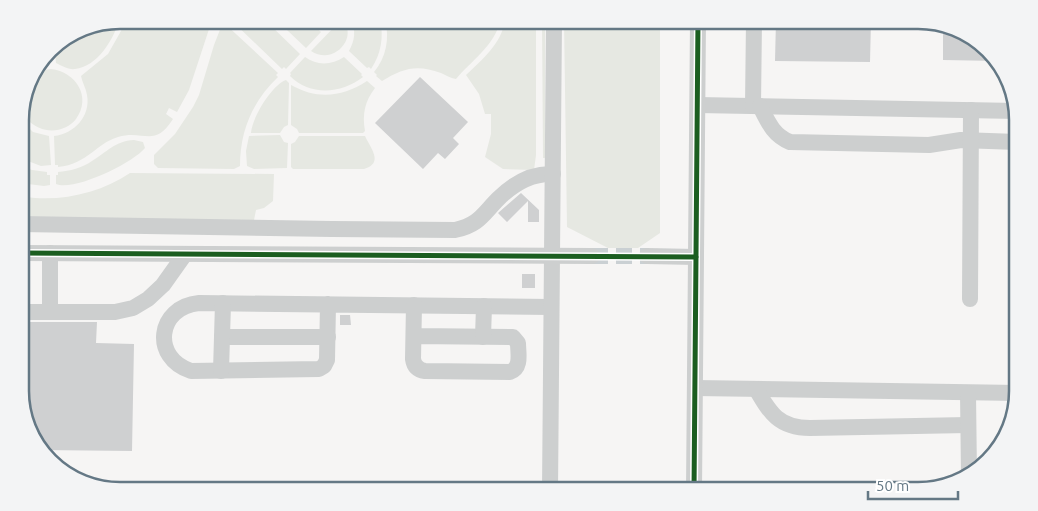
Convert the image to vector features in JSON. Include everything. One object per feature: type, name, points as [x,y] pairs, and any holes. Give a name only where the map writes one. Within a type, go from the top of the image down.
[{"type":"street","points":[[550,482],[554,29]]},
{"type":"street","points":[[694,482],[698,29]]},
{"type":"street","points":[[754,29],[756,106],[774,132],[784,140],[790,142],[929,145],[960,140],[1009,142]]},
{"type":"street","points":[[698,105],[1008,111]]},
{"type":"street","points":[[970,299],[971,110]]},
{"type":"street","points":[[29,224],[332,230],[456,230],[469,226],[481,219],[498,199],[520,182],[534,176],[553,174]]},
{"type":"street","points":[[29,253],[592,256]]},
{"type":"street","points":[[50,253],[50,311]]},
{"type":"street","points":[[29,312],[115,312],[133,308],[164,286],[185,254]]},
{"type":"street","points":[[647,256],[696,257]]},
{"type":"street","points":[[328,304],[327,360],[324,366],[319,369],[191,371],[178,365],[168,354],[164,341],[166,326],[173,314],[185,306],[199,303],[328,304],[551,307]]},
{"type":"street","points":[[221,371],[223,303]]},
{"type":"street","points":[[414,305],[414,336],[414,362],[417,368],[422,371],[510,372],[516,369],[518,363],[518,345],[513,337],[414,336]]},
{"type":"street","points":[[483,337],[484,306]]},
{"type":"street","points":[[222,337],[328,337]]},
{"type":"street","points":[[695,388],[1009,393]]},
{"type":"street","points":[[756,389],[772,415],[793,427],[968,425]]},
{"type":"street","points":[[968,392],[969,467]]},
{"type":"shaded area","points":[[116,29],[109,43],[97,58],[83,67],[73,69],[56,63],[55,56],[74,41],[102,30]]},
{"type":"shaded area","points":[[122,29],[209,29],[189,90],[177,112],[169,108],[166,114],[173,119],[166,128],[154,136],[127,135],[118,137],[103,144],[77,162],[58,167],[58,165],[55,165],[54,136],[68,132],[80,123],[88,103],[81,76],[108,54]]},
{"type":"shaded area","points":[[220,29],[231,29],[278,73],[276,75],[278,77],[255,106],[245,128],[240,166],[234,169],[158,168],[154,164],[154,155],[175,134],[193,107],[199,95]]},
{"type":"shaded area","points":[[240,29],[274,29],[300,54],[286,69],[284,67],[282,69]]},
{"type":"shaded area","points":[[318,29],[321,32],[306,48],[287,30]]},
{"type":"shaded area","points":[[332,29],[347,29],[346,40],[336,52],[320,55],[311,51]]},
{"type":"shaded area","points":[[354,29],[381,29],[381,45],[371,69],[367,68],[349,51],[354,36]]},
{"type":"shaded area","points":[[386,29],[497,29],[488,45],[456,79],[432,70],[417,68],[404,70],[382,81],[374,72],[384,54]]},
{"type":"shaded area","points":[[503,29],[536,29],[536,155],[534,170],[503,169],[485,157],[491,134],[491,114],[485,114],[479,94],[466,75],[485,57],[500,36]]},
{"type":"shaded area","points":[[542,29],[545,29],[545,158],[543,158]]},
{"type":"shaded area","points":[[564,29],[660,29],[660,233],[638,248],[608,248],[567,227]]},
{"type":"shaded area","points":[[305,57],[314,62],[330,63],[344,57],[363,77],[345,87],[336,89],[316,90],[307,87],[290,76],[290,73]]},
{"type":"shaded area","points":[[51,69],[68,75],[74,80],[82,94],[81,111],[76,119],[59,130],[39,128],[29,121],[32,96],[43,70]]},
{"type":"shaded area","points":[[286,80],[289,83],[288,125],[280,133],[251,133],[259,110],[269,94]]},
{"type":"shaded area","points":[[367,81],[375,88],[365,108],[365,131],[363,133],[299,133],[291,125],[291,85],[311,93],[330,95],[348,90]]},
{"type":"shaded area","points":[[29,128],[33,132],[49,136],[51,165],[41,166],[29,161]]},
{"type":"shaded area","points":[[280,135],[284,142],[288,143],[287,168],[254,169],[247,166],[246,151],[249,136]]},
{"type":"shaded area","points":[[299,136],[365,136],[375,159],[370,166],[364,169],[293,169],[291,167],[291,144]]},
{"type":"shaded area","points":[[134,140],[143,142],[145,148],[116,168],[75,184],[56,184],[58,172],[80,167],[122,142]]},
{"type":"shaded area","points":[[29,169],[47,172],[47,175],[50,175],[50,185],[29,184]]},
{"type":"shaded area","points":[[130,173],[274,174],[273,201],[264,208],[256,210],[254,220],[29,219],[29,197],[48,198],[77,195],[118,180]]},
{"type":"building","points":[[776,29],[871,29],[870,62],[775,61]]},
{"type":"building","points":[[943,32],[959,38],[974,47],[988,61],[943,60]]},
{"type":"building","points":[[420,77],[468,122],[453,138],[459,144],[445,159],[438,153],[423,169],[375,123]]},
{"type":"building","points":[[521,193],[539,210],[539,222],[528,222],[528,201],[507,222],[498,213]]},
{"type":"building","points":[[522,274],[535,274],[535,288],[522,288]]},
{"type":"building","points":[[340,315],[350,315],[351,325],[340,325]]},
{"type":"building","points":[[29,322],[97,322],[96,343],[134,344],[132,451],[50,450],[38,432],[30,409]]},
{"type":"tunnel","points":[[592,256],[647,256]]},
{"type":"cycle path","points":[[694,482],[698,29]]},
{"type":"cycle path","points":[[29,253],[696,257]]}]
